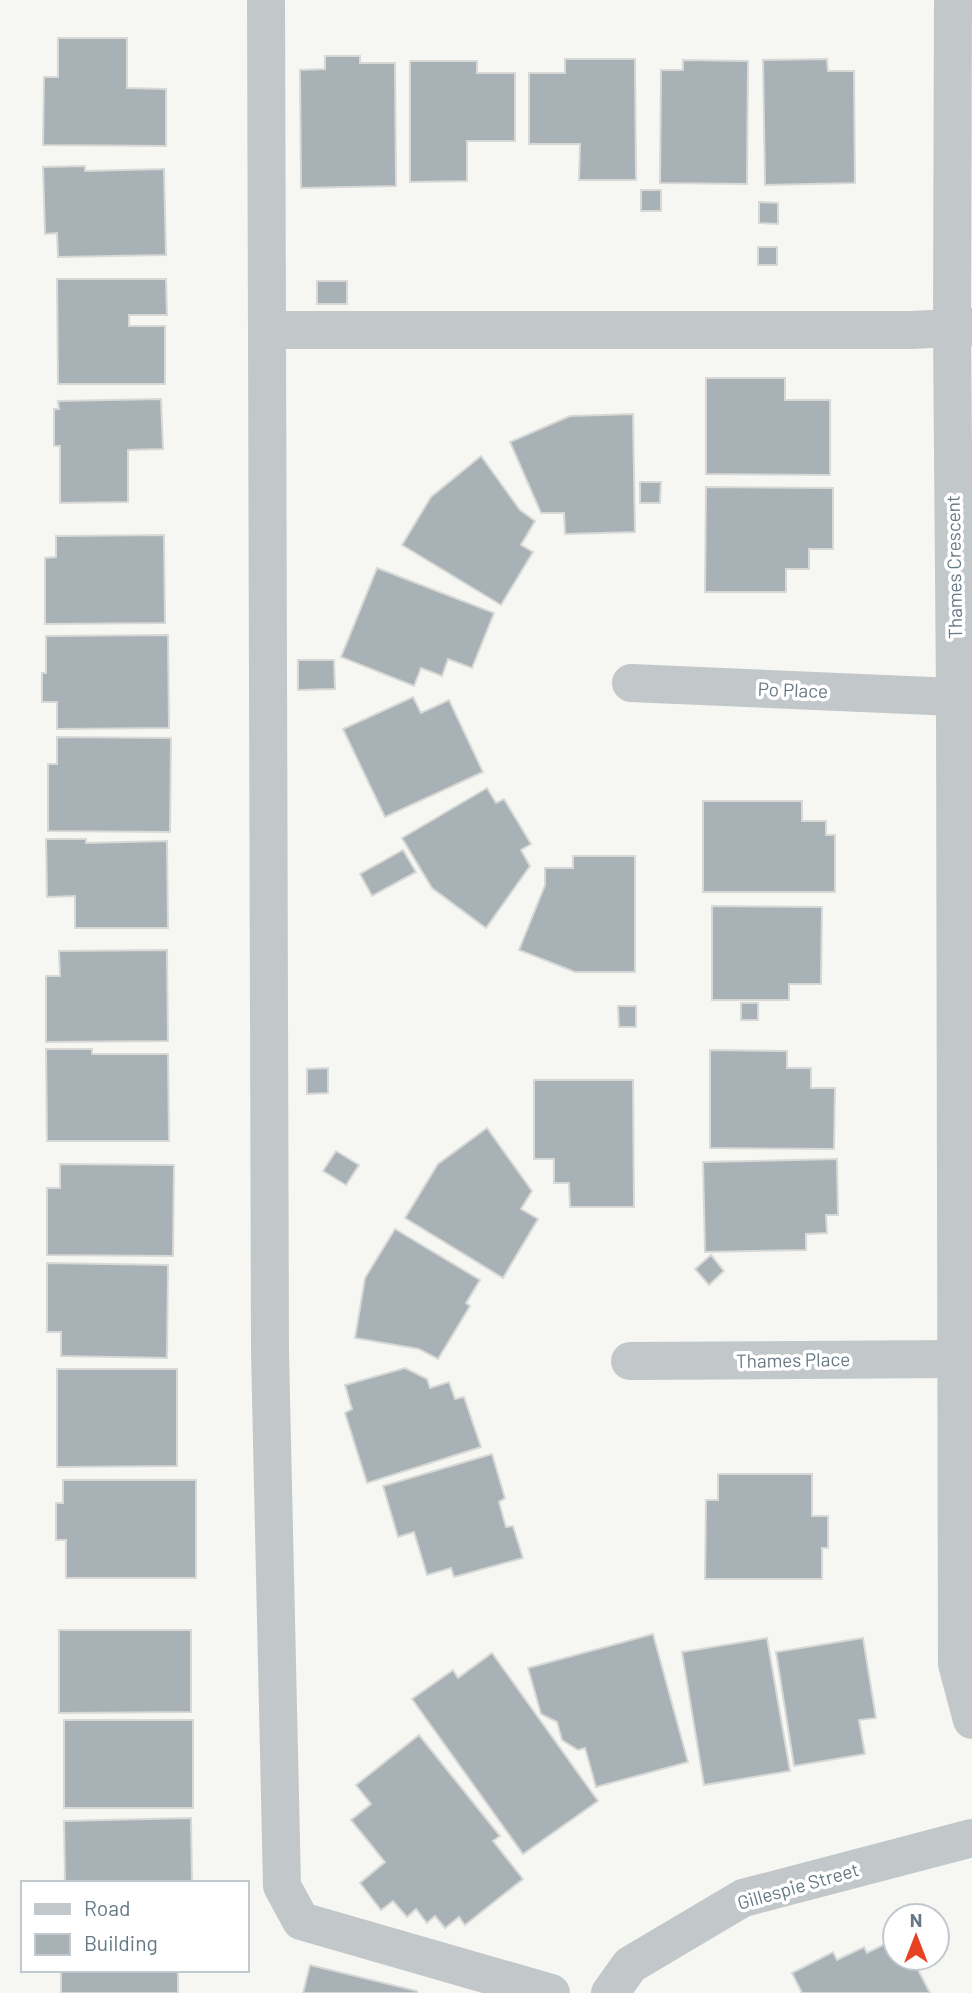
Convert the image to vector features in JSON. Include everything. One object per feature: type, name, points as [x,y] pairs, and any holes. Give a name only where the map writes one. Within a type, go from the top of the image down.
[{"type":"street","points":[[266,0],[270,1339],[282,1886],[301,1921],[551,1993]]},
{"type":"street","name":"Thames Crescent","points":[[953,0],[962,327],[964,699],[956,1359],[957,1664],[972,1720]]},
{"type":"street","points":[[268,330],[911,330],[962,327]]},
{"type":"street","name":"Po Place","points":[[631,683],[964,699]]},
{"type":"street","name":"Thames Place","points":[[630,1361],[956,1359]]},
{"type":"street","name":"Gillespie Street","points":[[610,1993],[630,1965],[743,1898],[972,1838]]},
{"type":"building","points":[[58,38],[127,38],[127,88],[166,89],[166,146],[43,145],[44,77],[58,77]]},
{"type":"building","points":[[325,56],[360,56],[360,63],[395,63],[396,186],[301,188],[300,70],[325,69]]},
{"type":"building","points":[[565,59],[635,59],[636,180],[579,180],[580,144],[529,144],[529,73],[565,73]]},
{"type":"building","points":[[827,59],[828,71],[854,71],[855,183],[765,185],[763,60]]},
{"type":"building","points":[[683,60],[748,61],[747,184],[660,183],[661,70],[683,70]]},
{"type":"building","points":[[410,61],[477,61],[477,73],[515,73],[515,141],[467,141],[467,181],[410,182]]},
{"type":"building","points":[[85,166],[85,171],[164,169],[166,255],[58,257],[57,233],[45,234],[43,167]]},
{"type":"building","points":[[641,190],[661,190],[661,211],[641,211]]},
{"type":"building","points":[[759,202],[778,203],[778,224],[759,223]]},
{"type":"building","points":[[758,247],[777,247],[777,265],[758,265]]},
{"type":"building","points":[[57,279],[166,279],[167,315],[129,315],[129,326],[165,326],[165,384],[58,384]]},
{"type":"building","points":[[317,281],[347,281],[347,304],[317,304]]},
{"type":"building","points":[[706,378],[785,378],[785,400],[830,400],[830,475],[706,474]]},
{"type":"building","points":[[161,399],[163,449],[128,450],[128,502],[60,503],[60,446],[54,446],[54,409],[59,409],[58,401]]},
{"type":"building","points":[[633,414],[635,532],[565,534],[564,513],[541,513],[510,442],[570,416]]},
{"type":"building","points":[[481,456],[520,510],[535,521],[521,545],[533,552],[501,605],[402,545],[431,497]]},
{"type":"building","points":[[640,482],[661,482],[660,503],[640,503]]},
{"type":"building","points":[[706,487],[833,488],[833,549],[809,549],[809,569],[786,569],[786,592],[705,592]]},
{"type":"building","points":[[164,535],[165,623],[45,624],[45,558],[56,557],[56,536]]},
{"type":"building","points":[[377,568],[494,613],[472,668],[448,659],[442,676],[421,668],[414,686],[341,657]]},
{"type":"building","points":[[168,635],[169,728],[57,729],[57,702],[42,702],[42,673],[46,673],[46,636]]},
{"type":"building","points":[[298,660],[334,660],[335,689],[298,690]]},
{"type":"building","points":[[413,697],[421,713],[449,700],[483,772],[385,817],[343,729]]},
{"type":"building","points":[[57,737],[171,738],[170,832],[48,831],[48,764],[57,764]]},
{"type":"building","points":[[487,788],[496,803],[504,799],[531,844],[521,850],[530,866],[486,928],[432,888],[402,838]]},
{"type":"building","points":[[703,801],[802,801],[802,821],[826,821],[826,835],[835,835],[835,892],[703,892]]},
{"type":"building","points":[[46,839],[86,839],[86,843],[167,841],[168,928],[75,928],[75,896],[47,897]]},
{"type":"building","points":[[403,850],[416,872],[372,896],[360,874]]},
{"type":"building","points":[[573,856],[635,856],[635,972],[575,972],[519,950],[545,885],[545,868],[573,868]]},
{"type":"building","points":[[712,906],[822,907],[821,984],[789,984],[789,1000],[712,1000]]},
{"type":"building","points":[[167,950],[168,1041],[46,1042],[46,976],[60,976],[59,951]]},
{"type":"building","points":[[741,1003],[758,1003],[758,1020],[741,1020]]},
{"type":"building","points":[[618,1006],[636,1006],[636,1027],[619,1027]]},
{"type":"building","points":[[46,1049],[92,1049],[92,1054],[168,1054],[169,1141],[47,1141]]},
{"type":"building","points":[[710,1050],[787,1051],[787,1068],[811,1068],[811,1088],[835,1088],[834,1149],[710,1148]]},
{"type":"building","points":[[328,1068],[328,1093],[307,1094],[307,1069]]},
{"type":"building","points":[[534,1080],[633,1080],[634,1207],[570,1207],[569,1183],[554,1183],[554,1159],[534,1159]]},
{"type":"building","points":[[487,1128],[532,1191],[521,1209],[538,1219],[503,1278],[405,1218],[438,1164]]},
{"type":"building","points":[[336,1151],[359,1165],[346,1185],[323,1171]]},
{"type":"building","points":[[837,1159],[838,1215],[826,1215],[827,1233],[806,1234],[806,1250],[705,1252],[703,1162]]},
{"type":"building","points":[[60,1164],[174,1165],[173,1256],[47,1255],[47,1188],[60,1188]]},
{"type":"building","points":[[395,1229],[480,1280],[466,1303],[470,1306],[438,1359],[419,1349],[355,1338],[365,1278]]},
{"type":"building","points":[[711,1255],[724,1271],[709,1285],[695,1269]]},
{"type":"building","points":[[47,1263],[168,1265],[167,1358],[61,1356],[61,1332],[47,1332]]},
{"type":"building","points":[[405,1368],[427,1379],[430,1388],[449,1382],[455,1399],[464,1397],[481,1447],[367,1483],[345,1413],[352,1409],[345,1385]]},
{"type":"building","points":[[57,1369],[177,1369],[177,1466],[57,1467]]},
{"type":"building","points":[[492,1454],[505,1498],[499,1502],[506,1527],[513,1526],[523,1558],[454,1577],[451,1568],[427,1575],[414,1532],[398,1537],[383,1486]]},
{"type":"building","points":[[718,1474],[812,1474],[812,1516],[828,1516],[828,1548],[822,1548],[822,1579],[705,1579],[706,1500],[718,1500]]},
{"type":"building","points":[[63,1480],[196,1480],[196,1578],[66,1578],[66,1540],[56,1540],[56,1503],[63,1503]]},
{"type":"building","points":[[59,1630],[191,1630],[191,1712],[59,1713]]},
{"type":"building","points":[[653,1634],[688,1762],[596,1787],[585,1748],[578,1750],[562,1740],[557,1722],[541,1714],[528,1668]]},
{"type":"building","points":[[767,1638],[790,1771],[704,1785],[682,1652]]},
{"type":"building","points":[[863,1638],[876,1718],[859,1720],[865,1754],[794,1766],[776,1652]]},
{"type":"building","points":[[492,1653],[598,1801],[523,1854],[412,1699],[453,1670],[458,1678]]},
{"type":"building","points":[[64,1720],[193,1720],[193,1808],[64,1808]]},
{"type":"building","points":[[419,1735],[500,1836],[493,1841],[523,1879],[465,1925],[459,1917],[445,1928],[435,1916],[427,1923],[416,1909],[407,1917],[393,1901],[381,1910],[360,1883],[385,1862],[351,1820],[371,1804],[356,1785]]},
{"type":"building","points":[[191,1818],[192,1881],[65,1881],[64,1821]]},
{"type":"building","points":[[881,1946],[881,1972],[919,1972],[930,1993],[802,1993],[792,1973],[833,1952],[837,1960],[864,1947],[867,1953]]},
{"type":"building","points":[[310,1965],[417,1991],[417,1993],[303,1993]]},
{"type":"building","points":[[61,1972],[178,1972],[178,1993],[61,1993]]}]
